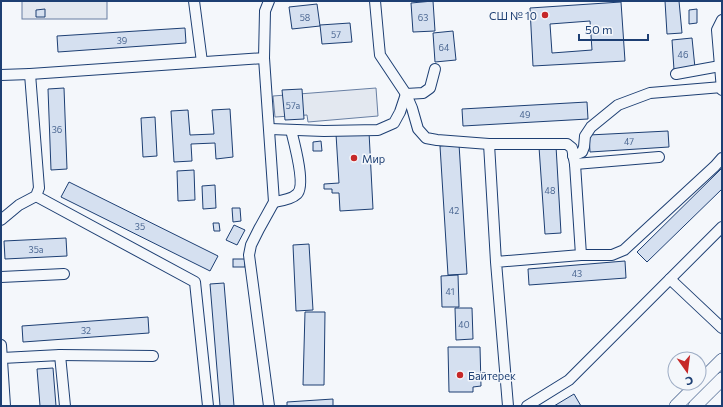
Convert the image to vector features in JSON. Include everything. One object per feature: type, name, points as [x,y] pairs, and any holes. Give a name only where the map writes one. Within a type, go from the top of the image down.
[{"type":"main road","points":[[676,406],[722,360]]},
{"type":"main road","points":[[695,406],[722,379]]},
{"type":"street","points":[[194,1],[202,62]]},
{"type":"street","points":[[269,1],[265,11],[264,58],[274,202],[251,245],[249,255],[269,406]]},
{"type":"street","points":[[375,1],[380,54],[406,94],[412,108],[418,130],[426,138],[489,144],[567,144],[572,148],[581,255]]},
{"type":"street","points":[[574,160],[582,152],[585,136],[591,126],[618,105],[650,93],[722,88],[717,30],[722,20]]},
{"type":"street","points":[[1,75],[264,58]]},
{"type":"street","points":[[676,74],[720,62]]},
{"type":"street","points":[[406,94],[423,93],[430,88],[435,69]]},
{"type":"street","points":[[1,220],[18,205],[36,196],[39,188],[30,74]]},
{"type":"street","points":[[270,129],[324,131],[378,130],[394,123],[400,112],[406,94]]},
{"type":"street","points":[[274,202],[285,200],[297,194],[300,190],[301,181],[291,130]]},
{"type":"street","points":[[489,144],[496,262],[508,406]]},
{"type":"street","points":[[574,160],[659,157]]},
{"type":"street","points":[[496,262],[581,255],[612,255],[624,250],[722,158]]},
{"type":"street","points":[[36,196],[195,282],[208,406]]},
{"type":"street","points":[[527,406],[569,380],[722,227]]},
{"type":"street","points":[[1,277],[64,274]]},
{"type":"street","points":[[670,279],[722,328]]},
{"type":"street","points":[[1,346],[5,406]]},
{"type":"street","points":[[2,358],[60,355],[153,356]]},
{"type":"street","points":[[60,355],[65,406]]},
{"type":"shaded area","points":[[22,1],[107,1],[107,19],[22,19]]},
{"type":"shaded area","points":[[376,88],[378,116],[308,122],[307,115],[275,117],[273,96]]},
{"type":"building","points":[[433,1],[435,31],[413,32],[411,3]]},
{"type":"building","points":[[665,1],[679,1],[682,33],[667,34]]},
{"type":"building","points":[[621,2],[625,61],[533,66],[530,8]],"holes":[[[590,21],[592,50],[552,53],[550,24]]]},
{"type":"building","points":[[317,4],[320,26],[292,29],[289,7]]},
{"type":"building","points":[[45,9],[45,17],[36,17],[36,10]]},
{"type":"building","points":[[697,9],[697,23],[689,24],[689,10]]},
{"type":"building","points":[[350,23],[352,42],[322,44],[320,25]]},
{"type":"building","points":[[185,28],[186,43],[58,52],[57,36]]},
{"type":"building","points":[[453,31],[456,60],[435,62],[433,33]]},
{"type":"building","points":[[692,38],[695,68],[674,70],[672,40]]},
{"type":"building","points":[[64,88],[67,169],[51,170],[48,89]]},
{"type":"building","points":[[302,89],[304,119],[285,120],[282,90]]},
{"type":"building","points":[[587,102],[588,119],[463,126],[462,109]]},
{"type":"building","points":[[230,109],[233,157],[216,159],[215,143],[191,144],[192,161],[174,162],[171,111],[188,110],[190,135],[214,134],[212,110]]},
{"type":"building","points":[[155,117],[157,156],[143,157],[141,118]]},
{"type":"building","points":[[668,131],[669,147],[590,152],[589,135]]},
{"type":"building","name":"Мир","points":[[369,132],[373,209],[340,211],[339,193],[332,193],[332,189],[324,189],[324,184],[339,183],[336,134]]},
{"type":"building","points":[[321,141],[322,151],[313,151],[313,142]]},
{"type":"building","points":[[459,144],[467,274],[448,275],[440,146]]},
{"type":"building","points":[[556,146],[561,233],[545,234],[539,147]]},
{"type":"building","points":[[722,168],[722,189],[647,262],[637,252]]},
{"type":"building","points":[[194,170],[195,200],[178,201],[177,171]]},
{"type":"building","points":[[69,182],[218,256],[210,271],[61,197]]},
{"type":"building","points":[[215,185],[216,208],[203,209],[202,186]]},
{"type":"building","points":[[232,208],[240,208],[241,221],[233,222]]},
{"type":"building","points":[[213,223],[219,223],[220,231],[214,231]]},
{"type":"building","points":[[234,225],[245,230],[237,245],[226,240]]},
{"type":"building","points":[[66,238],[67,256],[5,259],[4,241]]},
{"type":"building","points":[[309,244],[313,310],[296,311],[293,245]]},
{"type":"building","points":[[233,259],[245,259],[245,267],[233,267]]},
{"type":"building","points":[[625,261],[626,278],[529,285],[528,269]]},
{"type":"building","points":[[458,275],[459,307],[442,307],[441,276]]},
{"type":"building","points":[[224,283],[234,406],[220,406],[210,284]]},
{"type":"building","points":[[455,308],[472,308],[473,339],[456,340]]},
{"type":"building","points":[[305,312],[325,312],[324,385],[303,385]]},
{"type":"building","points":[[148,317],[149,333],[23,342],[22,326]]},
{"type":"building","points":[[448,347],[480,347],[481,386],[473,387],[473,392],[449,392]]},
{"type":"building","points":[[53,368],[56,406],[40,406],[37,369]]},
{"type":"building","points":[[574,394],[581,406],[554,406]]},
{"type":"building","points":[[333,399],[333,406],[287,406],[287,402]]},
{"type":"place","name":"СШ № 10","points":[[545,15]]},
{"type":"place","name":"Мир","points":[[354,158]]},
{"type":"place","name":"Байтерек","points":[[460,375]]}]
